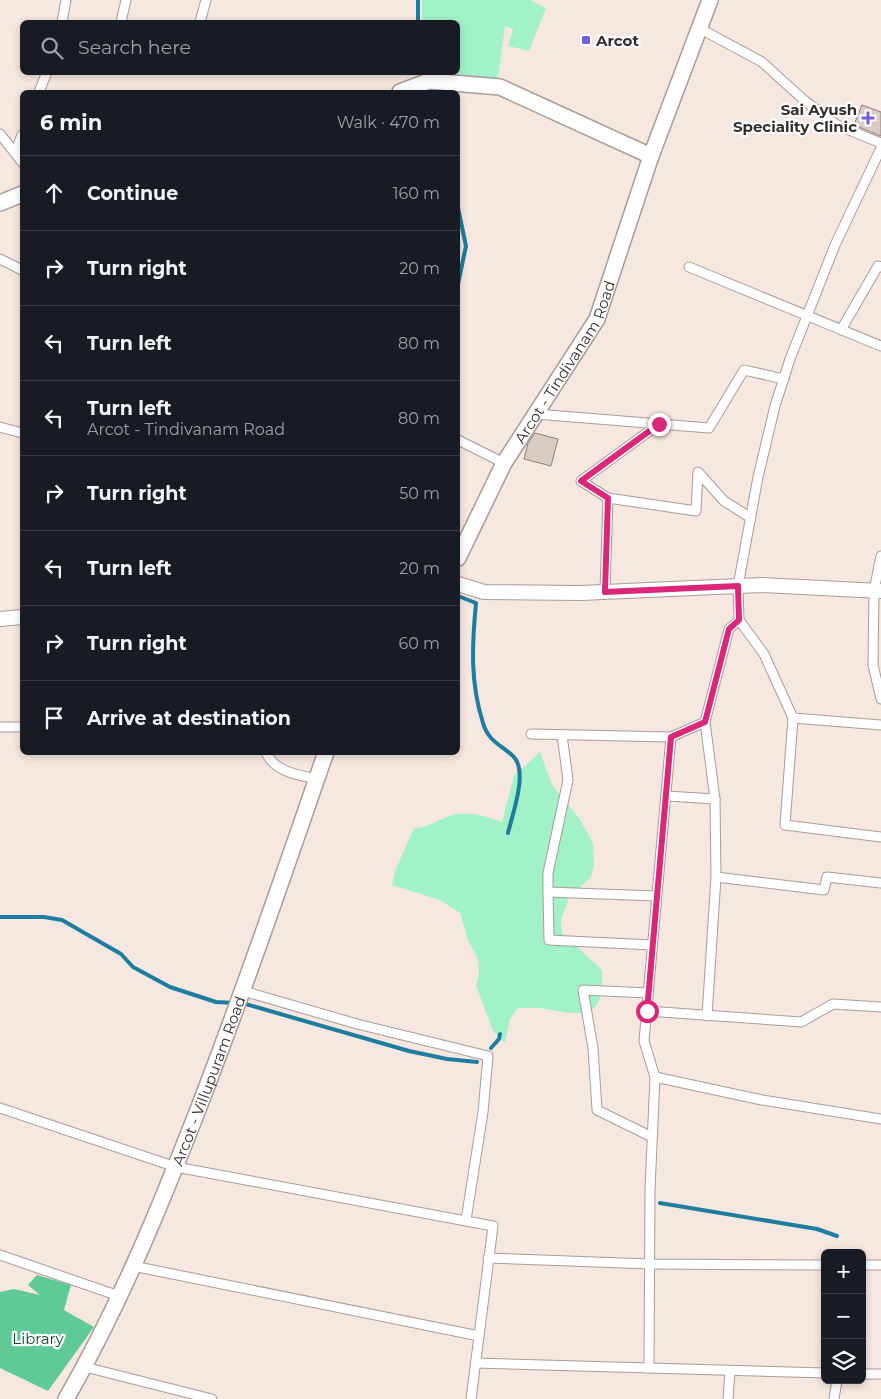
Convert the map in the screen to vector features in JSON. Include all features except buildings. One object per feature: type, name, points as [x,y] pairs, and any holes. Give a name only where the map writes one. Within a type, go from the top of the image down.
[{"type":"main road","name":"Arcot - Tindivanam Road","points":[[460,554],[504,463],[597,319],[651,156],[710,0]]},
{"type":"main road","points":[[406,90],[429,81],[500,87],[651,156]]},
{"type":"main road","points":[[0,203],[20,195]]},
{"type":"main road","points":[[460,585],[484,592],[605,592],[761,585],[878,591]]},
{"type":"main road","points":[[0,619],[20,617]]},
{"type":"main road","name":"Arcot - Villupuram Road","points":[[66,1399],[85,1367],[119,1296],[176,1167],[243,991],[325,755]]},
{"type":"street","points":[[62,20],[66,0]]},
{"type":"street","points":[[122,20],[126,0]]},
{"type":"street","points":[[201,20],[206,0]]},
{"type":"street","points":[[699,28],[762,62],[805,101],[837,125],[881,143]]},
{"type":"street","points":[[40,90],[46,75]]},
{"type":"street","points":[[0,134],[20,159]]},
{"type":"street","points":[[15,153],[20,140]]},
{"type":"street","points":[[881,148],[835,245],[784,378],[770,424],[738,586],[739,620],[764,654],[793,718],[785,825],[881,837]]},
{"type":"street","points":[[0,259],[20,269]]},
{"type":"street","points":[[841,330],[878,266],[881,267]]},
{"type":"street","points":[[689,267],[881,346]]},
{"type":"street","points":[[536,414],[709,428],[744,370],[784,378]]},
{"type":"street","points":[[659,424],[581,481],[608,498],[696,511],[698,472],[724,501],[750,518]]},
{"type":"street","points":[[0,428],[20,433]]},
{"type":"street","points":[[460,441],[504,463]]},
{"type":"street","points":[[605,592],[608,498]]},
{"type":"street","points":[[881,556],[873,665],[881,699]]},
{"type":"street","points":[[707,1016],[716,878],[715,800],[705,722],[729,629],[739,620]]},
{"type":"street","points":[[793,718],[881,725]]},
{"type":"street","points":[[531,734],[671,737],[705,722]]},
{"type":"street","points":[[0,727],[20,727]]},
{"type":"street","points":[[562,735],[568,780],[548,874],[549,940],[652,945]]},
{"type":"street","points":[[649,1368],[652,1137],[655,1077],[644,1041],[671,737]]},
{"type":"street","points":[[267,755],[269,760],[290,773],[317,780]]},
{"type":"street","points":[[666,796],[715,800]]},
{"type":"street","points":[[716,878],[824,890],[827,877],[881,883]]},
{"type":"street","points":[[548,892],[656,896]]},
{"type":"street","points":[[648,993],[583,990],[593,1048],[597,1110],[652,1137]]},
{"type":"street","points":[[243,991],[357,1024],[488,1056],[483,1112],[466,1220]]},
{"type":"street","points":[[647,1011],[801,1022],[833,1004],[881,1007]]},
{"type":"street","points":[[655,1077],[762,1100],[881,1119]]},
{"type":"street","points":[[0,1108],[176,1167],[493,1226],[471,1399]]},
{"type":"street","points":[[0,1255],[119,1296]]},
{"type":"street","points":[[488,1258],[650,1264],[821,1265]]},
{"type":"street","points":[[866,1265],[881,1265]]},
{"type":"street","points":[[133,1266],[479,1336]]},
{"type":"street","points":[[476,1363],[821,1373]]},
{"type":"street","points":[[85,1367],[212,1399]]},
{"type":"street","points":[[728,1399],[730,1370]]},
{"type":"street","points":[[866,1374],[881,1374]]},
{"type":"street","points":[[834,1399],[836,1384]]},
{"type":"green space","points":[[422,0],[530,0],[546,8],[529,51],[508,46],[513,29],[505,26],[498,78],[420,78],[420,75],[460,75],[460,20],[422,20]]},
{"type":"green space","points":[[540,752],[552,785],[579,818],[593,843],[594,864],[591,877],[569,898],[561,920],[562,933],[602,970],[602,986],[600,998],[596,1006],[590,1011],[572,1013],[539,1008],[518,1008],[510,1019],[505,1043],[493,1031],[476,985],[479,974],[478,959],[468,940],[460,913],[440,900],[392,885],[395,871],[414,828],[426,826],[451,815],[466,813],[502,822],[514,776]]},
{"type":"green space","name":"Library","points":[[37,1275],[71,1285],[64,1310],[94,1327],[48,1391],[0,1368],[0,1292],[14,1289],[40,1295],[28,1285]]},
{"type":"waterway","points":[[418,0],[418,20]]},
{"type":"waterway","points":[[460,218],[466,246],[460,274]]},
{"type":"waterway","points":[[460,597],[476,603],[474,678],[485,729],[495,742],[513,756],[518,763],[520,772],[516,805],[508,833]]},
{"type":"waterway","points":[[0,917],[44,917],[62,920],[121,954],[133,967],[170,987],[216,1002],[235,1003]]},
{"type":"waterway","points":[[242,1003],[409,1051],[447,1059],[477,1062]]},
{"type":"waterway","points":[[491,1048],[499,1039],[500,1034]]},
{"type":"waterway","points":[[660,1203],[817,1229],[837,1236]]},
{"type":"place","name":"Arcot","points":[[586,40]]},
{"type":"place","name":"Sai Ayush Speciality Clinic","points":[[868,118]]},
{"type":"route","points":[[647,1011],[671,737],[689,731],[705,722],[729,629],[739,620],[738,586],[605,592],[608,498],[581,481],[659,424]]}]
